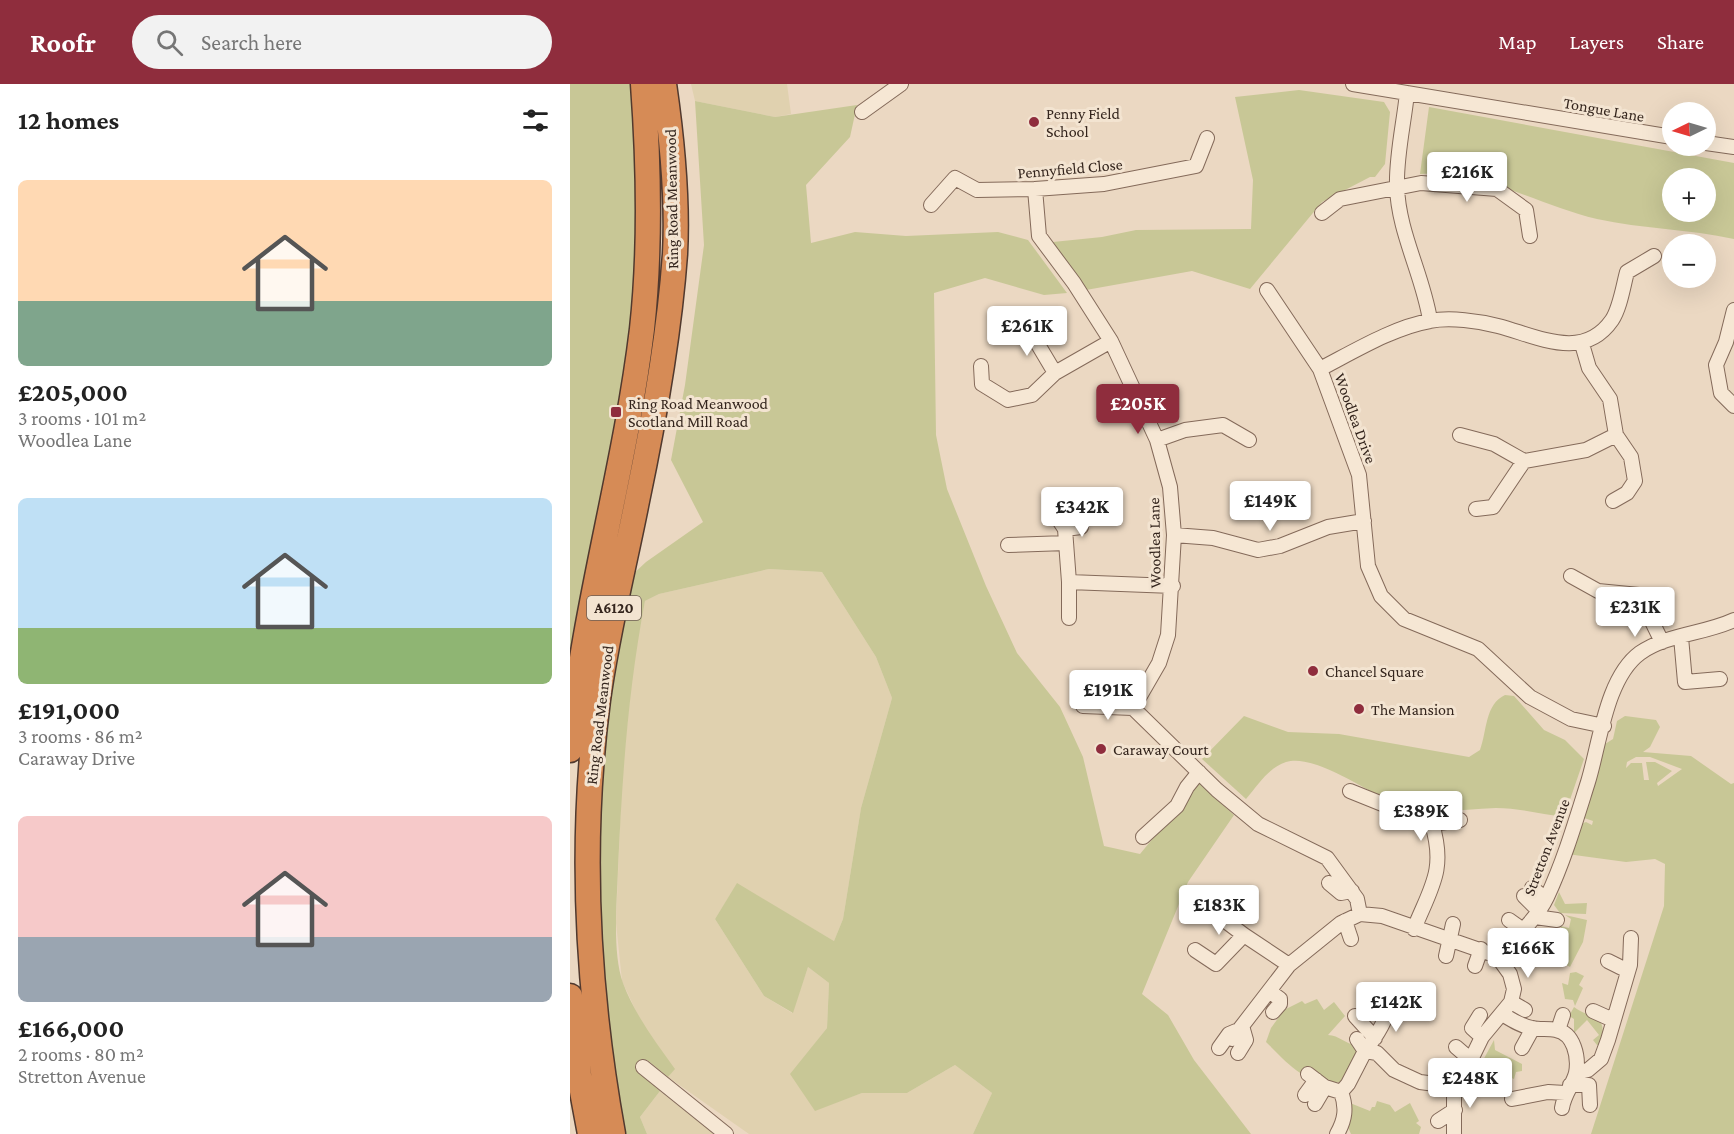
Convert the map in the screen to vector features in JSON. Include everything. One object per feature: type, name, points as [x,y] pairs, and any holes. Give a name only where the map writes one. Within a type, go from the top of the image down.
[{"type":"highway","name":"Ring Road Meanwood","points":[[570,750],[576,687],[642,330],[649,251],[647,134],[643,84]]},
{"type":"highway","name":"Ring Road Meanwood","points":[[613,1134],[602,1075],[592,988],[586,883],[590,781],[598,698],[666,335],[675,251],[673,165],[664,84]]},
{"type":"highway","points":[[570,996],[579,1075],[590,1134]]},
{"type":"street","points":[[862,112],[901,84]]},
{"type":"street","name":"Tongue Lane","points":[[1353,84],[1662,135]]},
{"type":"street","points":[[1407,93],[1397,186],[1408,248],[1425,291],[1430,320]]},
{"type":"street","name":"Pennyfield Close","points":[[931,205],[956,178],[977,190],[1035,189],[1104,184],[1196,166],[1207,138]]},
{"type":"street","points":[[1716,144],[1734,147]]},
{"type":"street","points":[[1322,213],[1340,199],[1397,186],[1421,183],[1497,189],[1526,210],[1530,236]]},
{"type":"street","name":"Woodlea Lane","points":[[1035,189],[1039,236],[1074,283],[1111,341],[1157,440],[1170,487],[1174,535],[1173,586],[1168,635],[1159,663],[1133,708]]},
{"type":"street","points":[[1320,369],[1385,337],[1430,320],[1497,325],[1554,343],[1581,344],[1598,336],[1613,319],[1627,272],[1654,256]]},
{"type":"street","name":"Woodlea Drive","points":[[1267,290],[1320,369],[1359,475],[1368,566],[1381,596],[1404,619],[1478,649],[1530,698],[1571,719],[1604,726]]},
{"type":"street","points":[[1734,310],[1726,342],[1716,365],[1721,393],[1734,406]]},
{"type":"street","points":[[1012,325],[1030,331],[1055,374]]},
{"type":"street","points":[[981,366],[982,384],[1008,399],[1032,395],[1055,374],[1111,341]]},
{"type":"street","points":[[1581,344],[1588,368],[1610,399],[1616,435],[1631,457],[1635,481],[1627,493],[1613,501]]},
{"type":"street","points":[[1157,440],[1185,430],[1222,425],[1249,440]]},
{"type":"street","points":[[1461,435],[1494,444],[1524,461],[1586,450],[1616,435]]},
{"type":"street","points":[[1476,509],[1493,507],[1524,461]]},
{"type":"street","points":[[1051,508],[1066,536],[1069,618]]},
{"type":"street","points":[[1174,535],[1213,538],[1258,550],[1280,546],[1328,527],[1364,521]]},
{"type":"street","points":[[1008,545],[1066,536],[1081,527]]},
{"type":"street","points":[[1571,576],[1598,591],[1639,595],[1662,642]]},
{"type":"street","points":[[1069,582],[1173,586]]},
{"type":"street","name":"Stretton Avenue","points":[[1497,956],[1540,909],[1588,781],[1624,669],[1640,653],[1662,642],[1734,620]]},
{"type":"street","points":[[1681,637],[1685,682],[1720,680]]},
{"type":"street","points":[[1083,706],[1133,708],[1217,789],[1258,824],[1327,858],[1357,899],[1360,914]]},
{"type":"street","points":[[1143,837],[1177,806],[1187,787],[1199,772]]},
{"type":"street","points":[[1350,791],[1432,824],[1460,820]]},
{"type":"street","points":[[1414,929],[1438,870],[1439,847],[1432,824]]},
{"type":"street","points":[[1329,883],[1341,893],[1352,891]]},
{"type":"street","points":[[1528,892],[1540,909],[1557,920]]},
{"type":"street","points":[[1212,912],[1290,965]]},
{"type":"street","points":[[1219,1048],[1229,1035],[1238,1032],[1290,965],[1345,921],[1360,914],[1382,916],[1414,929],[1481,949],[1497,956],[1510,974],[1514,989],[1511,1002],[1482,1038],[1466,1072],[1454,1082],[1443,1085],[1412,1085],[1377,1053],[1361,1045]]},
{"type":"street","points":[[1509,920],[1523,930]]},
{"type":"street","points":[[1345,921],[1351,939]]},
{"type":"street","points":[[1446,956],[1453,924]]},
{"type":"street","points":[[1195,951],[1216,964],[1244,935]]},
{"type":"street","points":[[1512,1099],[1534,1101],[1548,1092],[1570,1084],[1601,1059],[1628,971],[1631,938]]},
{"type":"street","points":[[1475,966],[1481,949]]},
{"type":"street","points":[[1608,961],[1628,971]]},
{"type":"street","points":[[1269,991],[1280,999],[1280,1004],[1273,1012]]},
{"type":"street","points":[[1341,1092],[1348,1084],[1361,1045],[1375,1038],[1388,1014],[1392,998]]},
{"type":"street","points":[[1511,1002],[1525,1010]]},
{"type":"street","points":[[1593,1011],[1613,1020]]},
{"type":"street","points":[[1502,1014],[1516,1023],[1533,1028],[1558,1030],[1570,1037],[1575,1051],[1570,1084],[1562,1108]]},
{"type":"street","points":[[1480,1015],[1472,1028],[1482,1038]]},
{"type":"street","points":[[1558,1030],[1563,1015]]},
{"type":"street","points":[[1355,1016],[1375,1038]]},
{"type":"street","points":[[1522,1048],[1533,1028]]},
{"type":"street","points":[[1238,1032],[1246,1040],[1238,1053]]},
{"type":"street","points":[[1456,1047],[1471,1059]]},
{"type":"street","points":[[643,1067],[726,1134]]},
{"type":"street","points":[[1310,1100],[1316,1080],[1341,1092],[1345,1103],[1341,1132]]},
{"type":"street","points":[[1454,1082],[1454,1134]]},
{"type":"street","points":[[1570,1084],[1589,1085],[1590,1105]]},
{"type":"street","points":[[1438,1121],[1455,1110]]},
{"type":"shaded area","points":[[570,84],[643,84],[649,251],[591,606],[570,647]]},
{"type":"shaded area","points":[[691,84],[787,84],[791,114],[775,117],[695,101]]},
{"type":"shaded area","points":[[1299,90],[1384,102],[1390,112],[1385,164],[1375,177],[1370,177],[1322,202],[1250,289],[1192,271],[1086,290],[1053,242],[1102,237],[1136,230],[1251,229],[1253,180],[1235,97]]},
{"type":"shaded area","points":[[695,101],[775,117],[857,105],[850,137],[806,185],[811,243],[855,232],[906,236],[998,232],[1028,240],[1067,293],[1044,295],[985,278],[934,293],[936,435],[947,489],[986,586],[1017,653],[1060,707],[1083,757],[1104,846],[1140,854],[1199,783],[1234,815],[1188,882],[1142,994],[1168,1015],[1194,1060],[1251,1134],[973,1134],[992,1093],[955,1065],[907,1093],[862,1093],[815,1111],[790,1074],[827,1028],[829,983],[808,967],[793,1013],[764,996],[715,919],[737,883],[834,941],[843,919],[861,808],[892,698],[876,657],[822,572],[769,569],[659,594],[645,601],[634,668],[624,768],[616,942],[623,983],[633,1006],[675,1069],[668,1077],[647,1060],[639,1072],[660,1091],[640,1117],[647,1134],[622,1134],[602,1014],[597,864],[603,759],[612,682],[630,577],[646,562],[703,522],[671,460],[685,385],[704,245]]},
{"type":"shaded area","points":[[1429,107],[1662,150],[1662,156],[1696,156],[1734,163],[1734,239],[1716,234],[1597,219],[1488,183],[1443,174],[1420,174]]},
{"type":"shaded area","points":[[769,569],[822,572],[876,657],[892,698],[861,808],[843,919],[834,941],[737,884],[715,919],[764,996],[792,1013],[808,967],[829,983],[827,1028],[791,1074],[815,1110],[862,1093],[907,1093],[955,1065],[992,1093],[973,1134],[749,1134],[668,1077],[674,1069],[641,1022],[622,981],[616,923],[622,774],[634,657],[645,601],[659,594]]},
{"type":"shaded area","points":[[1505,695],[1514,696],[1544,730],[1565,740],[1584,759],[1564,817],[1504,808],[1434,811],[1409,808],[1384,799],[1326,768],[1298,761],[1286,762],[1274,768],[1246,799],[1202,759],[1244,716],[1288,732],[1339,734],[1469,757],[1480,750],[1490,711],[1498,699]]},
{"type":"shaded area","points":[[1625,716],[1656,720],[1660,727],[1650,747],[1643,752],[1691,756],[1731,784],[1734,783],[1734,1134],[1591,1134],[1664,906],[1665,864],[1655,859],[1626,862],[1567,854],[1581,824],[1586,822],[1592,825],[1593,821],[1584,818],[1599,750],[1603,751],[1605,744],[1613,739],[1617,721]],"holes":[[[1636,757],[1650,757],[1682,769],[1658,786],[1657,783],[1672,771],[1655,762],[1646,762],[1649,780],[1644,780],[1642,763],[1631,763],[1626,768],[1627,762]]]},
{"type":"shaded area","points":[[1559,892],[1565,904],[1587,903],[1586,914],[1560,913],[1554,905]]},
{"type":"shaded area","points":[[1565,915],[1587,920],[1583,942],[1570,967],[1558,960],[1568,938],[1560,926],[1569,928],[1571,919]]},
{"type":"shaded area","points":[[1576,972],[1584,976],[1579,985],[1583,988],[1575,1006],[1573,1000],[1565,999],[1562,983],[1568,985],[1570,973]]},
{"type":"shaded area","points":[[1317,999],[1324,1010],[1334,1002],[1345,1016],[1328,1035],[1357,1045],[1359,1055],[1345,1082],[1319,1080],[1300,1073],[1266,1042],[1271,1028],[1284,1010],[1302,1001],[1305,1004]]},
{"type":"shaded area","points":[[1574,1007],[1601,1022],[1603,1034],[1601,1045],[1597,1045],[1593,1040],[1599,1035],[1587,1020],[1574,1033],[1574,1019],[1569,1016]]},
{"type":"shaded area","points":[[1494,1040],[1495,1050],[1522,1064],[1522,1071],[1516,1072],[1514,1079],[1481,1064]]},
{"type":"shaded area","points":[[660,1091],[714,1134],[647,1134],[640,1117]]},
{"type":"shaded area","points":[[1377,1101],[1390,1105],[1395,1112],[1410,1103],[1419,1121],[1416,1123],[1421,1127],[1419,1134],[1351,1134],[1347,1125],[1350,1103],[1370,1111],[1372,1107],[1375,1107]]},
{"type":"place","name":"Penny Field School","points":[[1034,122]]},
{"type":"place","name":"Ring Road Meanwood Scotland Mill Road","points":[[616,412]]},
{"type":"place","name":"Chancel Square","points":[[1313,671]]},
{"type":"place","name":"The Mansion","points":[[1359,709]]},
{"type":"place","name":"Caraway Court","points":[[1101,749]]}]
